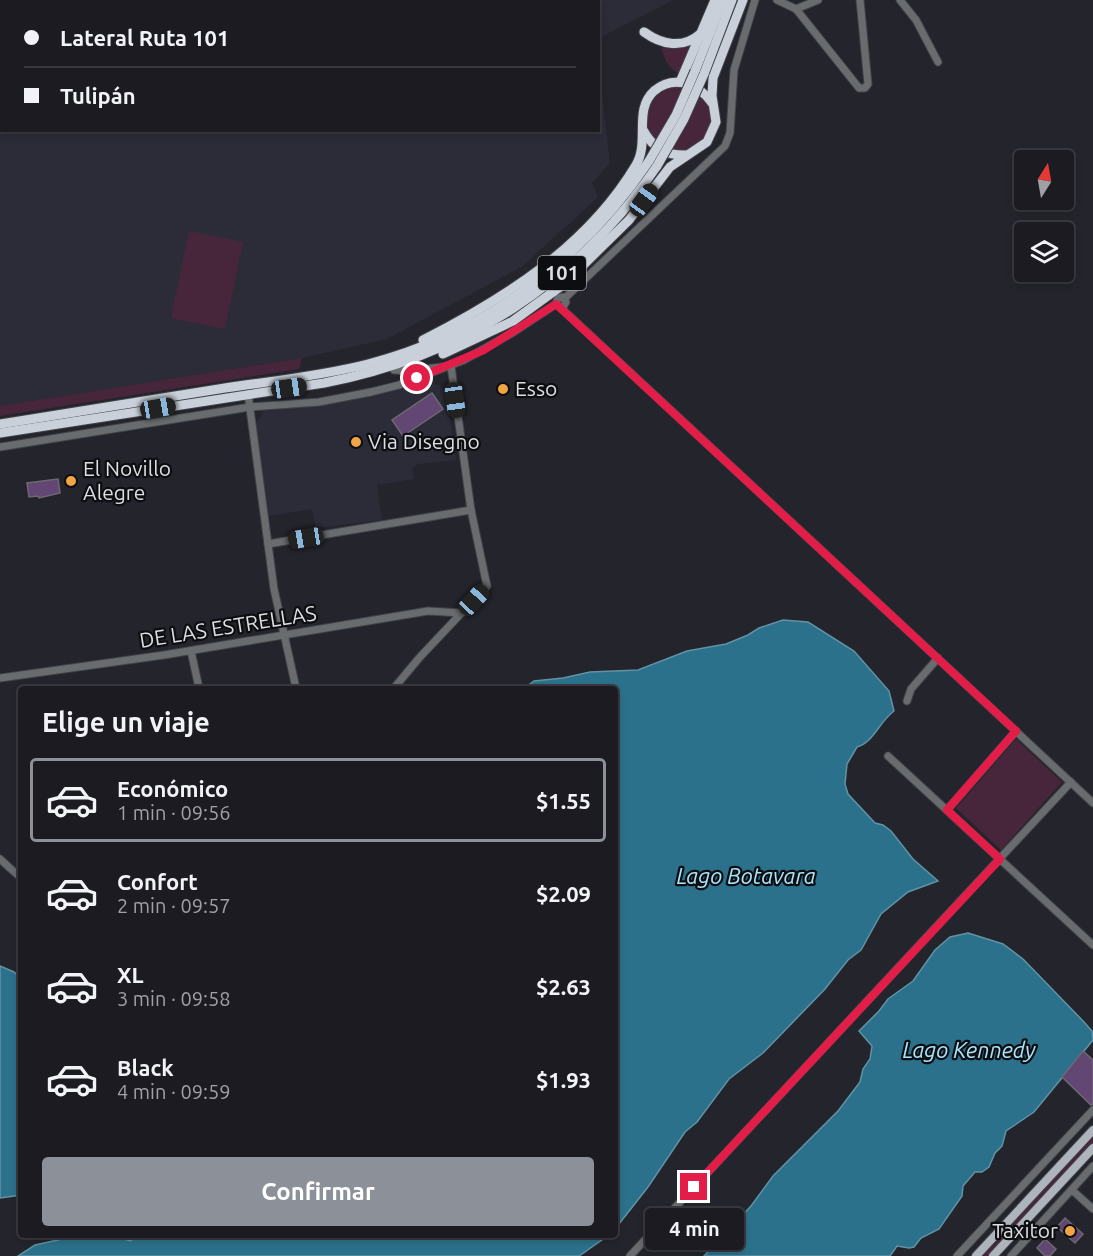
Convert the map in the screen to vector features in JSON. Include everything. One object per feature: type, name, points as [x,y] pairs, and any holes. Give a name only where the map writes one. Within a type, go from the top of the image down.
[{"type":"highway","points":[[680,82],[715,0]]},
{"type":"highway","name":"101","points":[[0,424],[350,368],[412,350],[475,322],[543,277],[607,217],[653,163],[684,119],[723,0]]},
{"type":"highway","name":"101","points":[[700,73],[732,0]]},
{"type":"highway","points":[[380,370],[394,370],[425,360],[486,335],[546,298],[609,242],[629,220],[669,167],[707,142],[716,122],[712,88],[717,66],[742,0]]},
{"type":"highway","points":[[644,32],[653,38],[680,44],[687,43],[702,32]]},
{"type":"highway","points":[[412,350],[420,341],[502,297],[564,250],[599,214],[632,171],[641,152],[642,114],[647,99],[665,85],[680,82],[698,87],[712,103]]},
{"type":"highway","points":[[643,130],[650,142],[661,151],[674,156],[688,154]]},
{"type":"highway","name":"101","points":[[0,433],[324,383],[380,370],[425,356],[468,336],[532,296],[600,237],[630,203],[653,163]]},
{"type":"main road","points":[[976,1256],[1093,1130]]},
{"type":"main road","points":[[993,1256],[1093,1148]]},
{"type":"street","points":[[755,0],[734,70],[730,133],[725,146],[565,298],[558,298],[562,308],[1093,803]]},
{"type":"street","points":[[777,0],[796,9],[859,88],[865,88],[868,84],[860,0]]},
{"type":"street","points":[[796,9],[818,0]]},
{"type":"street","points":[[900,0],[916,20],[939,62]]},
{"type":"street","points":[[716,122],[731,120]]},
{"type":"street","points":[[0,446],[250,407],[344,398],[399,385],[451,366],[562,308]]},
{"type":"street","points":[[394,370],[407,371],[451,366]]},
{"type":"street","points":[[396,686],[487,586],[471,510],[451,366]]},
{"type":"street","points":[[248,394],[274,589],[296,686]]},
{"type":"street","points":[[268,544],[471,510]]},
{"type":"street","name":"DE LAS ESTRELLAS","points":[[0,678],[191,651],[428,611],[462,613]]},
{"type":"street","points":[[191,651],[199,686]]},
{"type":"street","points":[[907,701],[911,689],[938,658]]},
{"type":"street","points":[[947,810],[1016,731]]},
{"type":"street","points":[[888,756],[1093,945]]},
{"type":"street","points":[[630,1256],[1071,782]]},
{"type":"street","points":[[0,859],[18,875]]},
{"type":"street","points":[[957,1256],[1093,1110]]},
{"type":"street","points":[[1013,1255],[1093,1167]]},
{"type":"street","points":[[1072,1190],[1093,1209]]},
{"type":"shaded area","points":[[600,0],[673,0],[600,37]]},
{"type":"shaded area","points":[[693,45],[684,66],[678,73],[674,71],[665,59],[661,48],[678,49]]},
{"type":"shaded area","points":[[600,76],[610,163],[592,183],[598,197],[523,266],[387,339],[302,358],[0,406],[0,132],[600,132]]},
{"type":"shaded area","points":[[673,87],[685,87],[702,96],[709,107],[711,119],[709,131],[702,142],[685,151],[673,151],[661,146],[652,137],[647,125],[647,113],[652,101],[661,92]]},
{"type":"shaded area","points":[[189,231],[243,242],[225,329],[171,318]]},
{"type":"shaded area","points":[[302,358],[299,369],[0,416],[0,406]]},
{"type":"shaded area","name":"Via Disegno","points":[[421,383],[439,385],[446,393],[456,460],[418,464],[412,468],[414,479],[377,485],[382,520],[316,528],[312,509],[269,516],[255,425],[264,411],[330,404]]},
{"type":"shaded area","points":[[1016,739],[1062,782],[1001,850],[956,808]]},
{"type":"shaded area","points":[[1093,1135],[1093,1144],[989,1256],[981,1256]]},
{"type":"water","name":"Lago Botavara","points":[[783,620],[808,622],[854,651],[889,691],[894,711],[868,741],[857,747],[847,764],[845,784],[848,794],[875,823],[891,831],[913,859],[938,881],[908,892],[881,914],[861,950],[848,960],[825,989],[763,1053],[729,1079],[697,1122],[685,1132],[648,1187],[618,1225],[618,686],[527,686],[534,681],[590,672],[638,670],[687,651],[726,644],[759,628]]},
{"type":"water","name":"Lago Kennedy","points":[[968,933],[1003,944],[1023,959],[1092,1031],[1093,1040],[1034,1112],[1006,1131],[1002,1146],[995,1153],[989,1167],[982,1172],[975,1172],[963,1186],[962,1196],[939,1229],[921,1238],[914,1247],[897,1246],[890,1256],[704,1256],[751,1206],[773,1176],[838,1111],[860,1082],[863,1069],[870,1059],[872,1046],[859,1031],[888,999],[913,981],[935,950],[950,937]]},
{"type":"water","points":[[0,966],[18,976],[18,1195],[0,1198]]},
{"type":"water","points":[[67,1238],[122,1238],[130,1241],[136,1238],[605,1238],[579,1256],[18,1256],[35,1245]]},
{"type":"building","points":[[432,393],[443,409],[403,436],[392,420]]},
{"type":"building","points":[[58,479],[60,493],[39,498],[38,496],[29,497],[27,483]]},
{"type":"building","points":[[1083,1051],[1093,1060],[1093,1104],[1091,1105],[1062,1077]]},
{"type":"building","name":"Taxitor","points":[[1065,1218],[1083,1234],[1075,1243],[1057,1227]]},
{"type":"building","points":[[1045,1239],[1056,1249],[1050,1256],[1045,1256],[1037,1248]]},
{"type":"place","name":"Esso","points":[[503,389]]},
{"type":"place","name":"Via Disegno","points":[[356,442]]},
{"type":"place","name":"El Novillo Alegre","points":[[71,481]]},
{"type":"place","name":"Taxitor","points":[[1070,1231]]},
{"type":"route","points":[[417,378],[484,350],[556,304],[1016,731],[947,810],[1000,859],[694,1187]]}]
